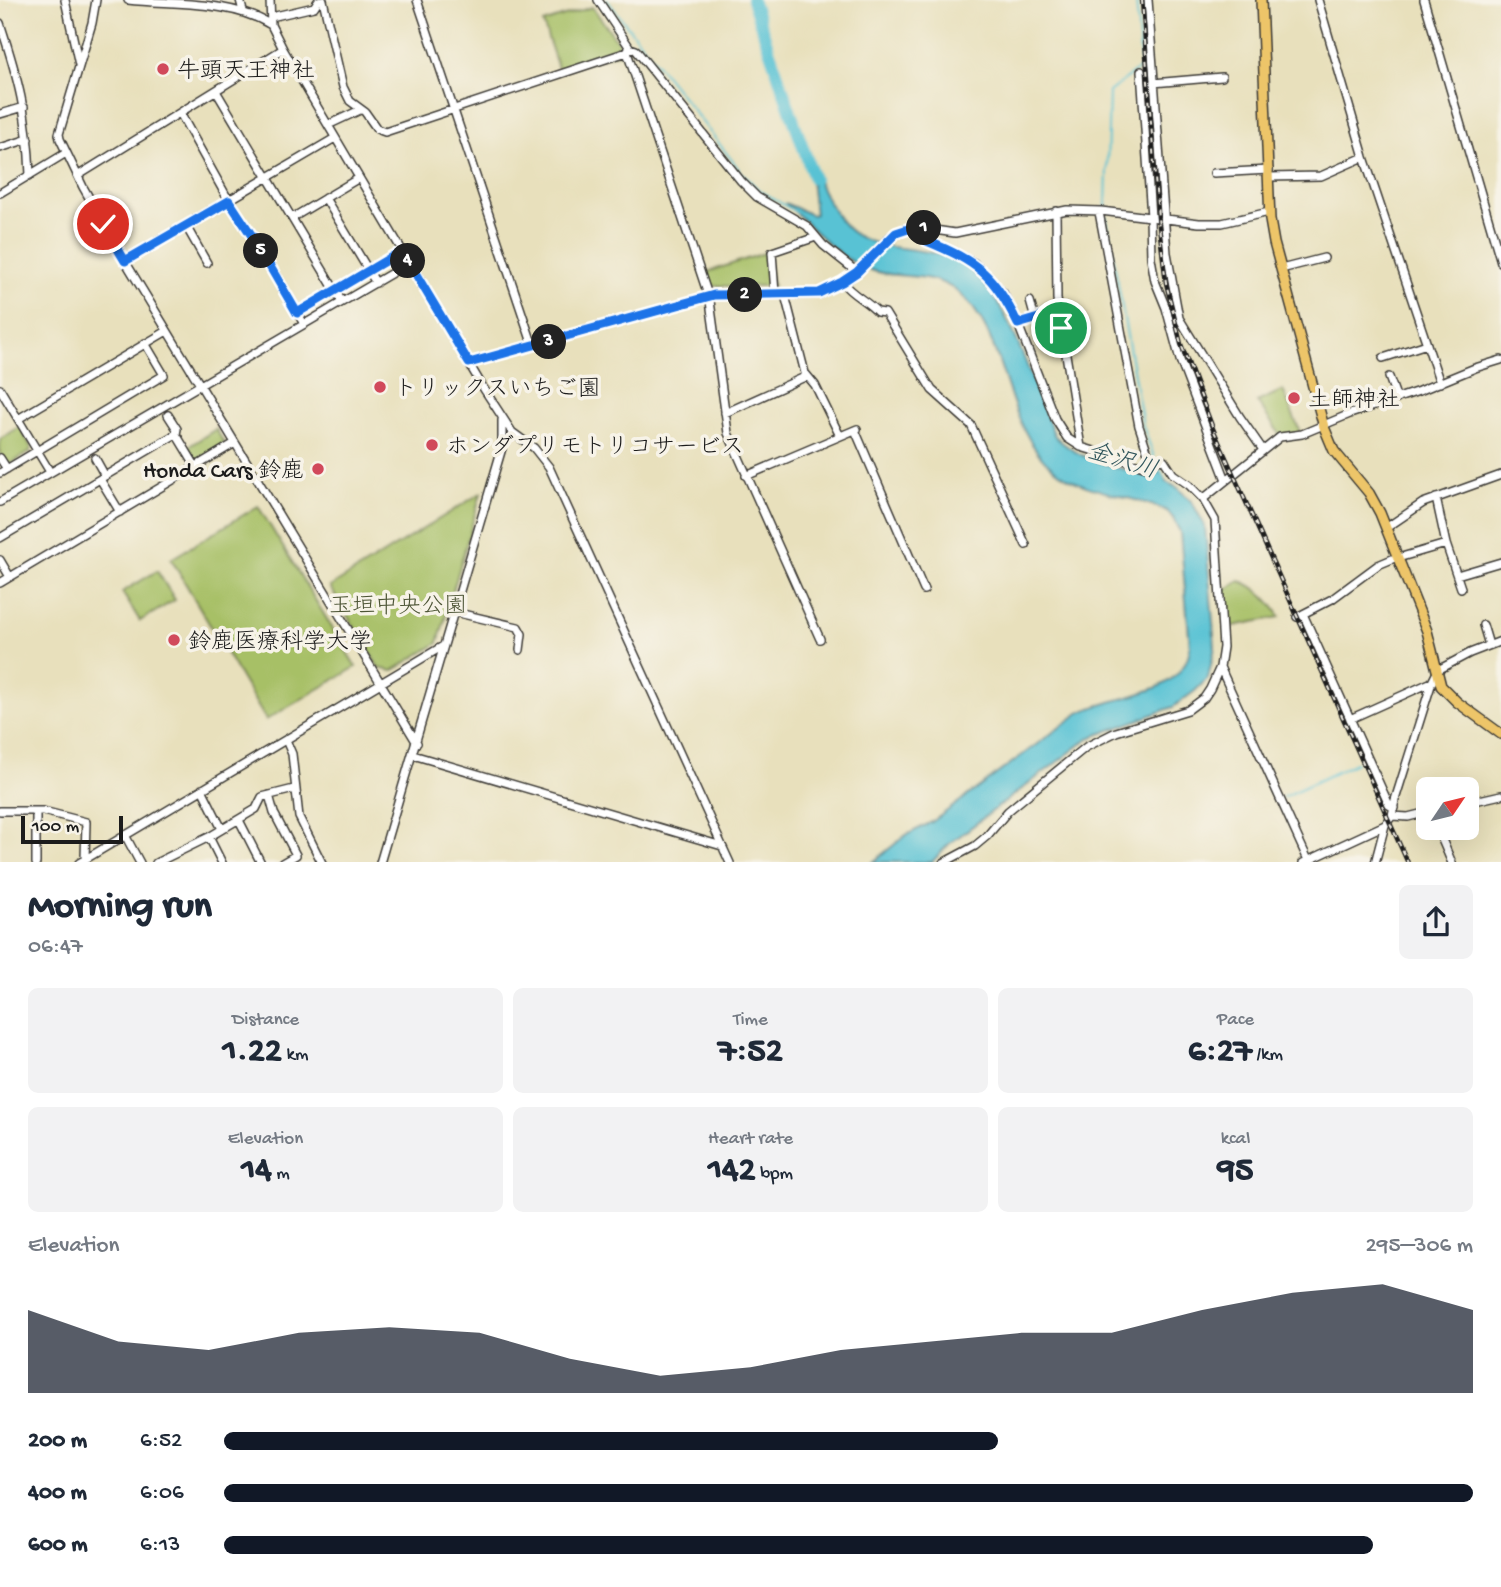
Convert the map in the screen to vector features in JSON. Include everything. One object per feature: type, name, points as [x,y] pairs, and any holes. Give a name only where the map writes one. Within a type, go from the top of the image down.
[{"type":"main road","points":[[1261,0],[1269,212],[1281,270],[1324,424],[1334,451],[1368,494],[1386,528],[1427,631],[1441,686],[1447,694],[1501,734]]},
{"type":"street","points":[[65,0],[80,66]]},
{"type":"street","points":[[96,0],[80,66],[59,134],[66,153],[125,261],[417,743]]},
{"type":"street","points":[[129,0],[243,11],[271,21],[314,7],[320,0]]},
{"type":"street","points":[[240,0],[243,11]]},
{"type":"street","points":[[270,0],[271,21],[283,49],[502,419],[512,432],[534,448],[549,467],[730,862]]},
{"type":"street","points":[[320,0],[350,101],[365,112],[377,129],[385,132],[629,50],[636,50],[741,181],[757,197],[801,222],[857,272]]},
{"type":"street","points":[[417,0],[533,346]]},
{"type":"street","points":[[598,0],[629,50],[708,297],[728,432],[820,639]]},
{"type":"street","points":[[1148,0],[1167,253],[1180,318],[1264,450]]},
{"type":"street","points":[[1318,0],[1364,157],[1440,383]]},
{"type":"street","points":[[1424,0],[1501,262]]},
{"type":"street","points":[[0,23],[24,107],[29,139],[30,174]]},
{"type":"street","points":[[79,175],[283,49]]},
{"type":"street","points":[[1141,71],[1154,281],[1168,313],[1180,360],[1226,480]]},
{"type":"street","points":[[1153,83],[1222,77]]},
{"type":"street","points":[[216,90],[342,302]]},
{"type":"street","points":[[0,114],[24,107]]},
{"type":"street","points":[[328,125],[360,110]]},
{"type":"street","points":[[180,113],[229,201],[304,324]]},
{"type":"street","points":[[125,261],[335,138]]},
{"type":"street","points":[[0,148],[29,139]]},
{"type":"street","points":[[0,193],[66,153]]},
{"type":"street","points":[[1214,173],[1321,176],[1364,157]]},
{"type":"street","points":[[292,218],[359,178]]},
{"type":"street","points":[[325,198],[376,283]]},
{"type":"street","points":[[469,363],[708,297],[819,293],[857,272],[890,237],[906,229],[955,233],[1056,211],[1104,212],[1187,222],[1222,223],[1269,212]]},
{"type":"street","points":[[1056,211],[1059,312],[1081,447]]},
{"type":"street","points":[[1104,212],[1139,426],[1154,461]]},
{"type":"street","points":[[186,226],[208,263]]},
{"type":"street","points":[[928,229],[927,241],[974,263],[1003,293],[1059,426],[1067,438],[1081,447],[1147,467],[1154,461],[1164,460],[1173,474],[1203,499],[1215,520],[1223,647],[1220,667],[1210,689],[1195,705],[1116,732],[1086,747],[1008,811],[975,846],[945,862]]},
{"type":"street","points":[[775,295],[772,252],[816,237]]},
{"type":"street","points":[[297,313],[395,255],[407,259]]},
{"type":"street","points":[[1281,270],[1324,258]]},
{"type":"street","points":[[0,502],[376,283],[407,259]]},
{"type":"street","points":[[842,282],[855,297],[866,301],[877,312],[885,313],[932,390],[971,425],[1026,545]]},
{"type":"street","points":[[785,295],[802,366],[816,385],[840,436]]},
{"type":"street","points":[[1030,301],[1034,319]]},
{"type":"street","points":[[1018,324],[1059,312]]},
{"type":"street","points":[[18,419],[167,331]]},
{"type":"street","points":[[0,458],[3,471],[164,375],[145,343]]},
{"type":"street","points":[[1383,358],[1427,344]]},
{"type":"street","points":[[1203,499],[1280,437],[1302,434],[1501,360]]},
{"type":"street","points":[[725,413],[807,376]]},
{"type":"street","points":[[1389,377],[1397,399]]},
{"type":"street","points":[[0,389],[50,472]]},
{"type":"street","points":[[168,415],[196,467]]},
{"type":"street","points":[[380,862],[502,448],[502,419]]},
{"type":"street","points":[[746,475],[856,430],[924,590]]},
{"type":"street","points":[[0,538],[176,434]]},
{"type":"street","points":[[0,583],[234,443]]},
{"type":"street","points":[[95,458],[120,512]]},
{"type":"street","points":[[1386,528],[1423,503],[1501,475]]},
{"type":"street","points":[[1436,498],[1446,544],[1461,588]]},
{"type":"street","points":[[1416,815],[1408,817],[1393,812],[1300,615],[1332,599],[1378,565],[1446,544]]},
{"type":"street","points":[[0,560],[10,577]]},
{"type":"street","points":[[1457,575],[1501,562]]},
{"type":"street","points":[[454,612],[518,627],[521,631],[520,650]]},
{"type":"street","points":[[1483,625],[1489,645]]},
{"type":"street","points":[[1375,862],[1385,825],[1393,812],[1438,670],[1501,641]]},
{"type":"street","points":[[82,861],[444,646]]},
{"type":"street","points":[[1220,667],[1306,861],[1385,825]]},
{"type":"street","points":[[1350,719],[1432,682]]},
{"type":"street","points":[[286,740],[292,754],[299,817],[322,862]]},
{"type":"street","points":[[413,755],[722,846]]},
{"type":"street","points":[[202,789],[222,829]]},
{"type":"street","points":[[158,862],[239,820],[256,809],[262,797],[294,789]]},
{"type":"street","points":[[270,795],[274,813],[296,855],[284,862]]},
{"type":"street","points":[[1479,800],[1501,795]]},
{"type":"street","points":[[0,811],[36,811],[86,822],[82,861]]},
{"type":"street","points":[[36,811],[36,862]]},
{"type":"street","points":[[239,820],[260,862]]},
{"type":"street","points":[[125,835],[139,862]]},
{"type":"street","points":[[209,837],[222,862]]},
{"type":"street","points":[[1442,840],[1452,862]]},
{"type":"street","points":[[172,854],[176,862]]},
{"type":"green space","points":[[592,7],[622,47],[621,52],[559,71],[543,23]]},
{"type":"green space","points":[[767,252],[773,286],[709,286],[705,273]]},
{"type":"green space","points":[[1283,390],[1300,432],[1281,436],[1257,402]]},
{"type":"green space","points":[[20,427],[31,447],[30,452],[10,464],[6,463],[0,454],[0,439]]},
{"type":"green space","points":[[216,429],[223,446],[200,460],[195,459],[188,447]]},
{"type":"green space","name":"玉垣中央公園","points":[[481,493],[438,643],[392,671],[379,668],[330,587]]},
{"type":"green space","points":[[258,506],[356,667],[266,720],[171,559]]},
{"type":"green space","points":[[157,571],[175,600],[140,621],[122,592]]},
{"type":"green space","points":[[1240,581],[1263,595],[1280,617],[1228,627],[1223,591]]},
{"type":"water","points":[[809,164],[835,213],[856,235],[883,245],[941,255],[954,260],[967,268],[983,284],[1009,323],[1055,436],[1075,451],[1098,462],[1153,477],[1160,471],[1166,482],[1178,488],[1192,502],[1205,526],[1215,647],[1208,678],[1173,707],[1089,738],[949,844],[932,862],[873,862],[906,835],[932,822],[1079,713],[1162,685],[1175,676],[1185,663],[1190,647],[1180,532],[1167,511],[1079,483],[1053,468],[1037,451],[1014,406],[987,331],[974,309],[958,292],[936,280],[879,272],[856,264],[835,249],[785,203],[815,214]]},
{"type":"waterway","points":[[607,0],[742,173],[760,191],[796,212]]},
{"type":"waterway","name":"金沢川","points":[[752,0],[814,179]]},
{"type":"waterway","points":[[1106,207],[1109,92],[1141,67],[1136,0]]},
{"type":"waterway","points":[[1106,216],[1143,426],[1154,457]]},
{"type":"waterway","points":[[1157,462],[1164,480]]},
{"type":"waterway","points":[[1283,797],[1356,763]]},
{"type":"railway","points":[[1142,0],[1158,218],[1166,283],[1181,344],[1214,431],[1408,862]]},
{"type":"place","name":"牛頭天王神社","points":[[163,69]]},
{"type":"place","name":"トリックスいちご園","points":[[380,387]]},
{"type":"place","name":"土師神社","points":[[1294,398]]},
{"type":"place","name":"ホンダプリモトリコサービス","points":[[432,445]]},
{"type":"place","name":"Honda Cars 鈴鹿","points":[[318,469]]},
{"type":"place","name":"鈴鹿医療科学大学","points":[[174,640]]},
{"type":"route","points":[[103,224],[125,261],[229,201],[297,313],[395,255],[405,256],[469,363],[714,295],[819,293],[857,272],[890,237],[911,228],[928,229],[927,241],[974,263],[1003,293],[1018,324],[1059,312],[1061,328]]}]
